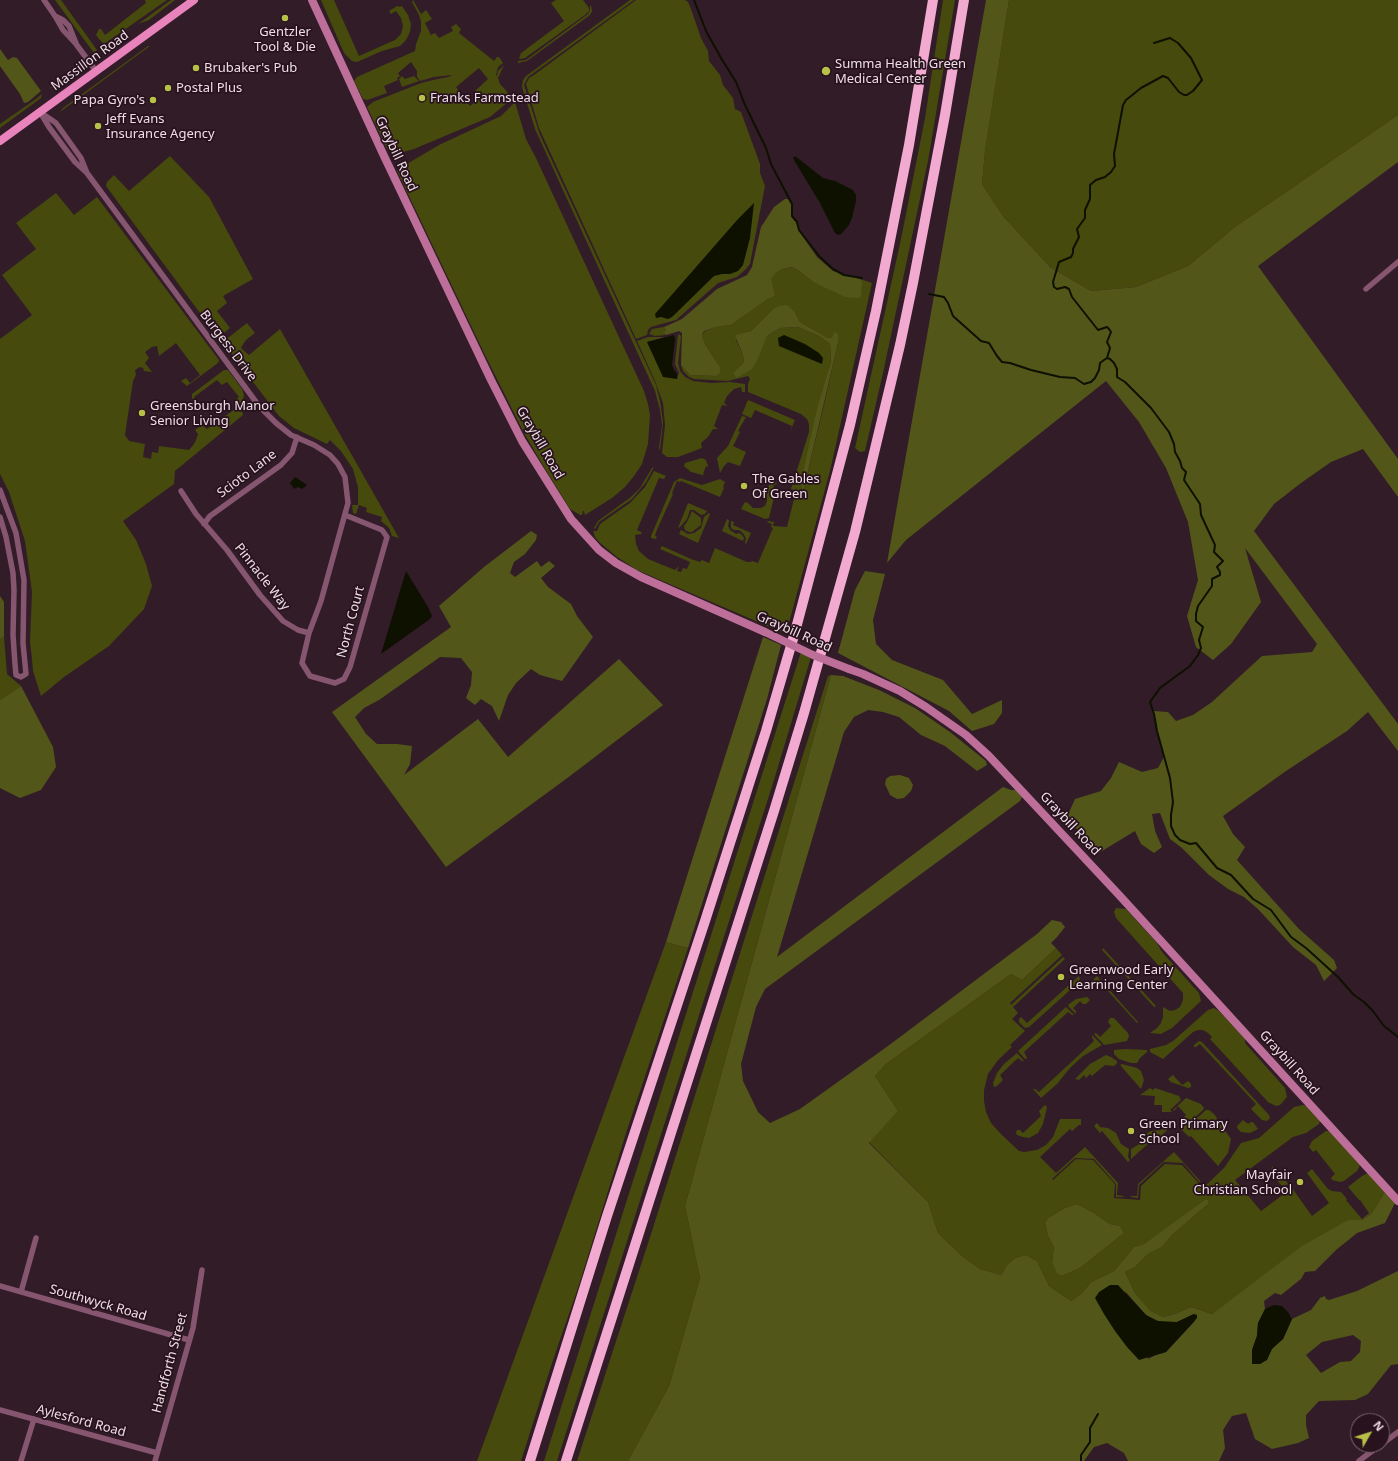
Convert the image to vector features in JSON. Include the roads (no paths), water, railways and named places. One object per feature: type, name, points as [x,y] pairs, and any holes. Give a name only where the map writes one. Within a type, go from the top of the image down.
[{"type":"highway","points":[[530,1461],[604,1223],[715,891],[766,731],[795,632],[850,425],[876,311],[907,152],[929,31],[933,0]]},
{"type":"highway","points":[[566,1461],[774,811],[804,712],[854,532],[900,345],[913,283],[945,115],[964,0]]},
{"type":"main road","name":"Massillon Road","points":[[0,141],[194,0]]},
{"type":"street","points":[[44,0],[63,30],[96,70]]},
{"type":"street","name":"Graybill Road","points":[[312,0],[380,148],[491,380],[522,441],[572,519],[599,550],[616,563],[640,577],[765,632],[813,655],[863,674],[893,688],[926,707],[966,735],[989,756],[1120,896],[1398,1201]]},
{"type":"street","name":"Burgess Drive","points":[[40,112],[56,123],[81,158],[87,173],[259,406],[291,435],[314,445],[330,455],[338,464],[345,477],[349,497],[348,503],[321,601],[309,633]]},
{"type":"street","points":[[1366,289],[1398,262]]},
{"type":"street","name":"Scioto Lane","points":[[204,524],[210,516],[281,465],[292,453],[296,437]]},
{"type":"street","points":[[0,490],[16,533],[24,580],[23,643],[26,674],[22,678],[16,675],[14,664],[13,573],[0,517]]},
{"type":"street","name":"Pinnacle Way","points":[[181,490],[204,524],[227,550],[260,595],[283,621],[298,630],[309,633]]},
{"type":"street","name":"North Court","points":[[309,633],[302,663],[310,676],[335,683],[344,679],[350,667],[386,537],[382,530],[345,515]]},
{"type":"street","points":[[21,1292],[36,1238]]},
{"type":"street","name":"Handforth Street","points":[[155,1461],[193,1328],[202,1270]]},
{"type":"street","name":"Southwyck Road","points":[[0,1286],[189,1340]]},
{"type":"street","name":"Aylesford Road","points":[[0,1410],[157,1453]]},
{"type":"street","points":[[21,1461],[34,1419]]},
{"type":"street","points":[[1359,1461],[1369,1453]]},
{"type":"waterway","points":[[694,0],[706,31],[736,82],[745,105],[766,148],[771,164],[792,204],[792,216],[797,222],[799,230],[819,256],[833,269],[844,275],[862,278]]},
{"type":"waterway","points":[[1107,358],[1110,348],[1107,342],[1111,332],[1109,329],[1107,327],[1098,330],[1072,297],[1069,289],[1065,287],[1057,289],[1054,287],[1053,282],[1059,262],[1071,257],[1073,253],[1073,249],[1079,237],[1077,229],[1085,218],[1085,210],[1090,199],[1090,185],[1096,180],[1105,177],[1115,166],[1114,154],[1123,105],[1126,100],[1141,88],[1163,76],[1168,78],[1179,92],[1184,95],[1187,95],[1193,91],[1202,80],[1191,58],[1178,43],[1170,38],[1154,43]]},
{"type":"waterway","points":[[929,294],[944,297],[953,316],[981,341],[989,343],[1002,362],[1060,377],[1075,378],[1084,384],[1091,382],[1095,378],[1099,370],[1100,363],[1107,358],[1110,359],[1117,369],[1117,377],[1125,382],[1151,408],[1169,432],[1174,444],[1175,452],[1182,468],[1186,472],[1184,480],[1200,504],[1201,515],[1215,545],[1214,552],[1223,561],[1217,567],[1220,575],[1212,579],[1212,586],[1198,606],[1196,621],[1203,627],[1199,640],[1201,648],[1198,655],[1190,666],[1160,688],[1150,702],[1170,778],[1173,802],[1171,826],[1175,835],[1180,840],[1190,844],[1196,843],[1217,868],[1231,875],[1253,899],[1271,910],[1291,937],[1306,948],[1338,977],[1354,995],[1373,1011],[1384,1026],[1398,1037]]},
{"type":"waterway","points":[[1081,1461],[1081,1455],[1090,1442],[1090,1428],[1098,1414]]},
{"type":"place","name":"Gentzler Tool & Die","points":[[285,18]]},
{"type":"place","name":"Brubaker's Pub","points":[[196,68]]},
{"type":"place","name":"Summa Health Green Medical Center","points":[[826,71]]},
{"type":"place","name":"Postal Plus","points":[[168,88]]},
{"type":"place","name":"Franks Farmstead","points":[[422,98]]},
{"type":"place","name":"Papa Gyro's","points":[[153,100]]},
{"type":"place","name":"Jeff Evans Insurance Agency","points":[[98,126]]},
{"type":"place","name":"Greensburgh Manor Senior Living","points":[[142,413]]},
{"type":"place","name":"The Gables Of Green","points":[[744,486]]},
{"type":"place","name":"Greenwood Early Learning Center","points":[[1061,977]]},
{"type":"place","name":"Green Primary School","points":[[1131,1131]]},
{"type":"place","name":"Mayfair Christian School","points":[[1300,1182]]}]
